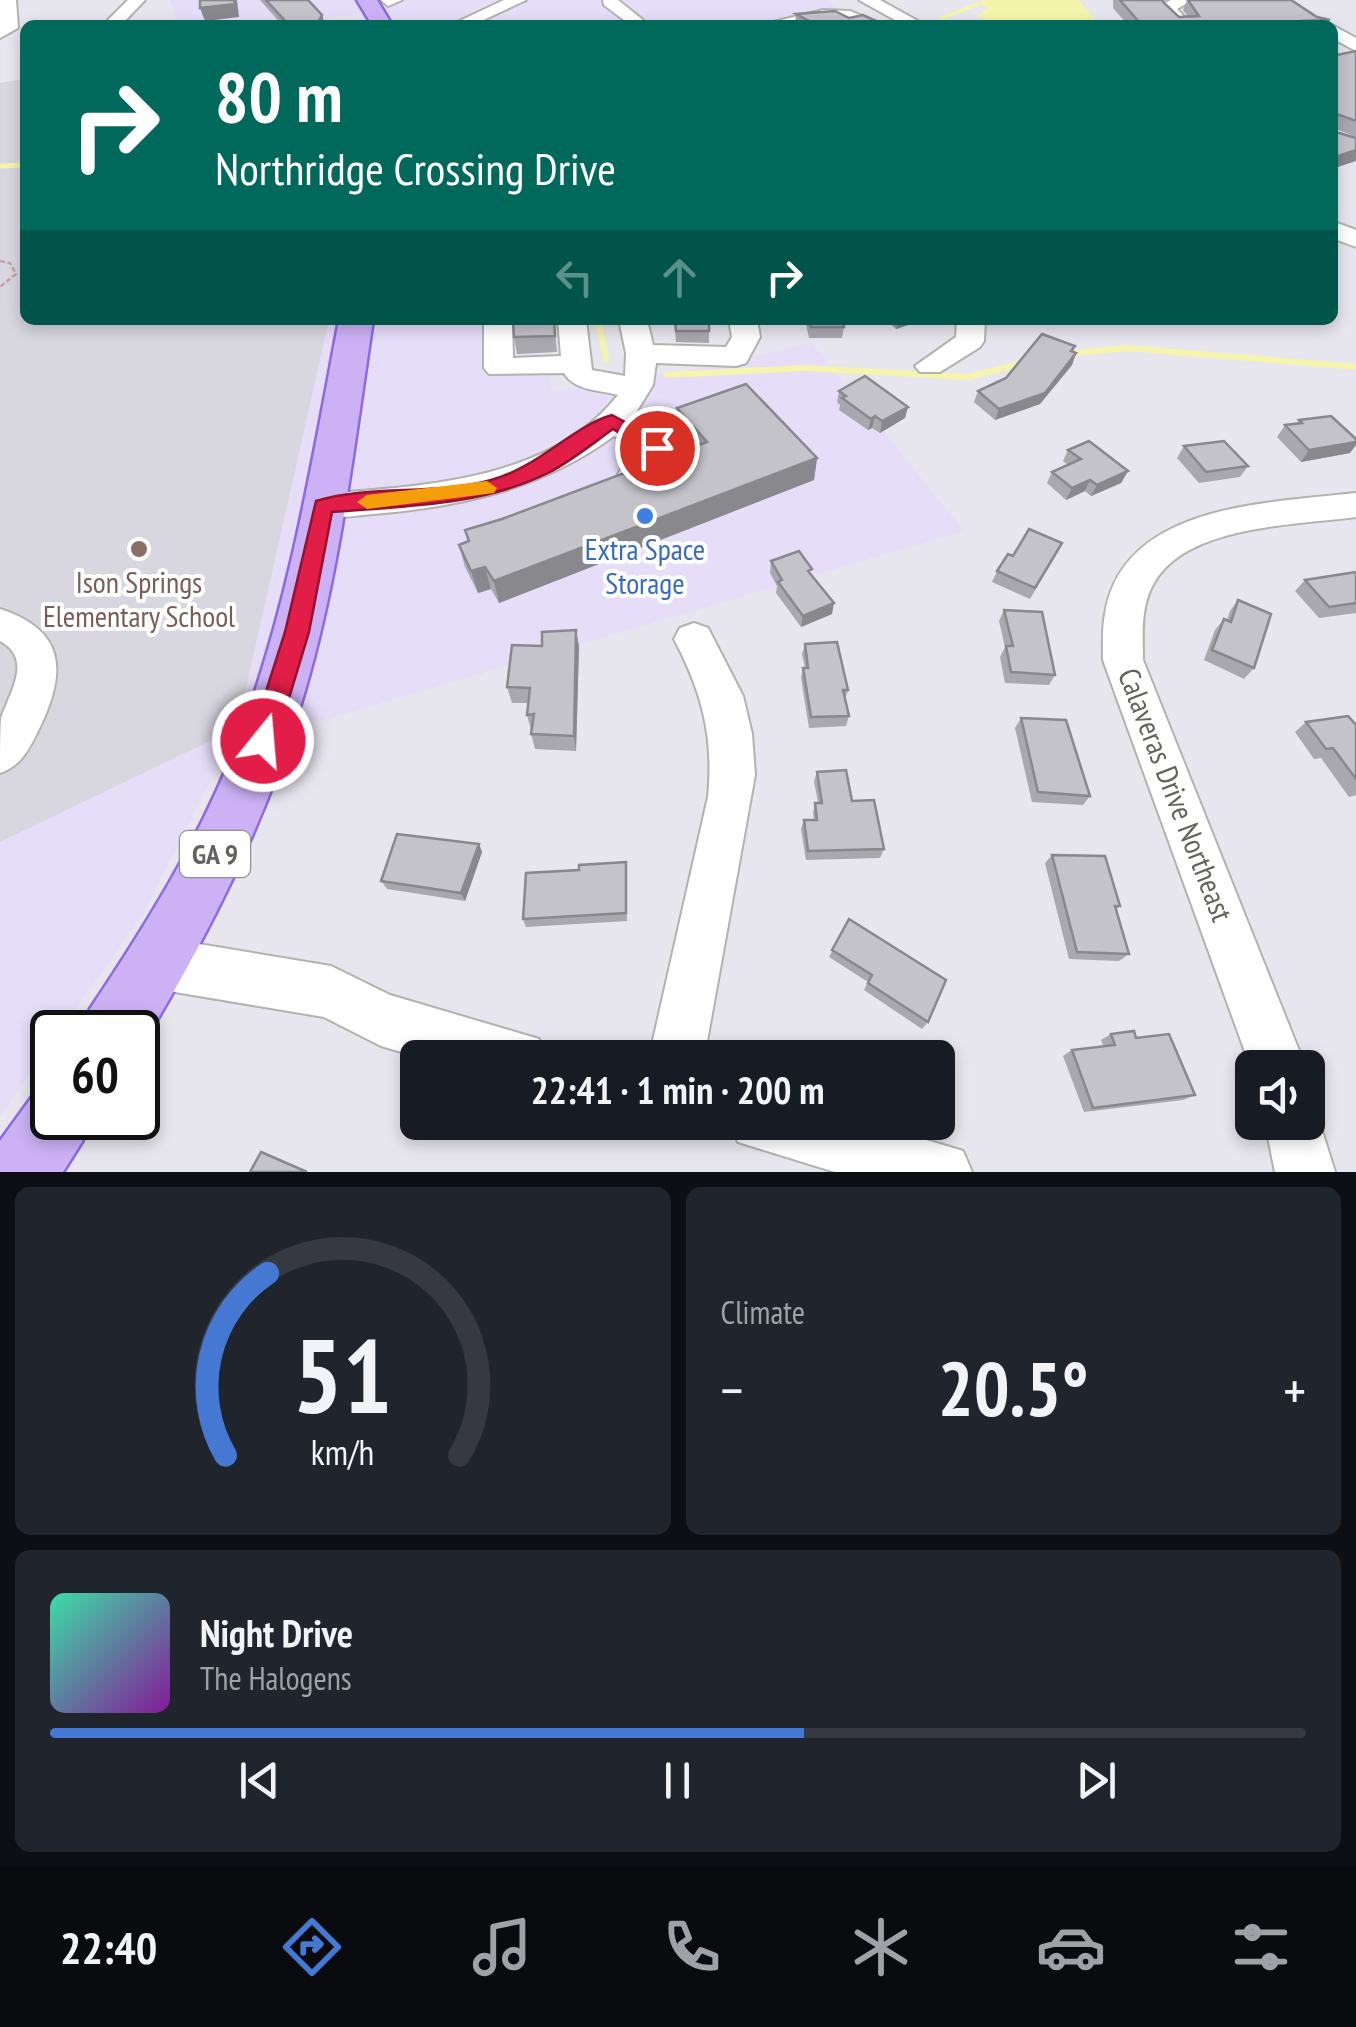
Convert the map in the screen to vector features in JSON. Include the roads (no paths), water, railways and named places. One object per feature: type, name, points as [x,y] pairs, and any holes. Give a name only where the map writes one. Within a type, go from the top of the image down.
[{"type":"main road","name":"GA 9","points":[[127,1010],[157,963],[237,808],[263,741],[297,632],[355,325]]},
{"type":"main road","points":[[21,1172],[43,1140]]},
{"type":"street","points":[[0,33],[10,28],[8,0]]},
{"type":"street","points":[[116,20],[137,0]]},
{"type":"street","points":[[471,20],[518,0]]},
{"type":"street","points":[[1179,20],[1167,8],[1184,0]]},
{"type":"street","points":[[875,1],[908,20]]},
{"type":"street","points":[[613,5],[638,6]]},
{"type":"street","points":[[791,20],[829,12],[866,20]]},
{"type":"street","points":[[498,325],[499,368],[576,364]]},
{"type":"street","points":[[572,325],[579,375],[590,381],[638,370],[683,352],[736,357],[746,337],[745,325]]},
{"type":"street","points":[[323,506],[464,493],[497,486],[543,468],[612,421],[631,400],[638,370],[633,325]]},
{"type":"street","points":[[930,366],[970,341],[971,325]]},
{"type":"street","points":[[607,485],[675,458],[612,421]]},
{"type":"street","points":[[464,493],[481,527]]},
{"type":"street","name":"Calaveras Drive Northeast","points":[[1272,1050],[1122,660],[1122,604],[1132,580],[1146,562],[1176,540],[1211,527],[1356,505]]},
{"type":"street","points":[[0,624],[20,630],[34,648],[37,688],[21,728],[0,754]]},
{"type":"street","points":[[680,1040],[731,797],[734,763],[732,727],[724,694],[694,639]]},
{"type":"street","points":[[157,963],[330,992],[381,1019],[456,1040]]},
{"type":"street","points":[[824,1140],[942,1172]]},
{"type":"street","points":[[1297,1140],[1305,1172]]},
{"type":"waterway","points":[[944,20],[978,4]]},
{"type":"waterway","points":[[0,166],[20,165]]},
{"type":"waterway","points":[[599,325],[606,359]]},
{"type":"waterway","points":[[1067,354],[1127,348],[1356,367]]},
{"type":"waterway","points":[[667,375],[805,368],[969,377],[1024,363]]},
{"type":"place","name":"Extra Space Storage","points":[[645,516]]},
{"type":"place","name":"Ison Springs Elementary School","points":[[139,549]]}]
